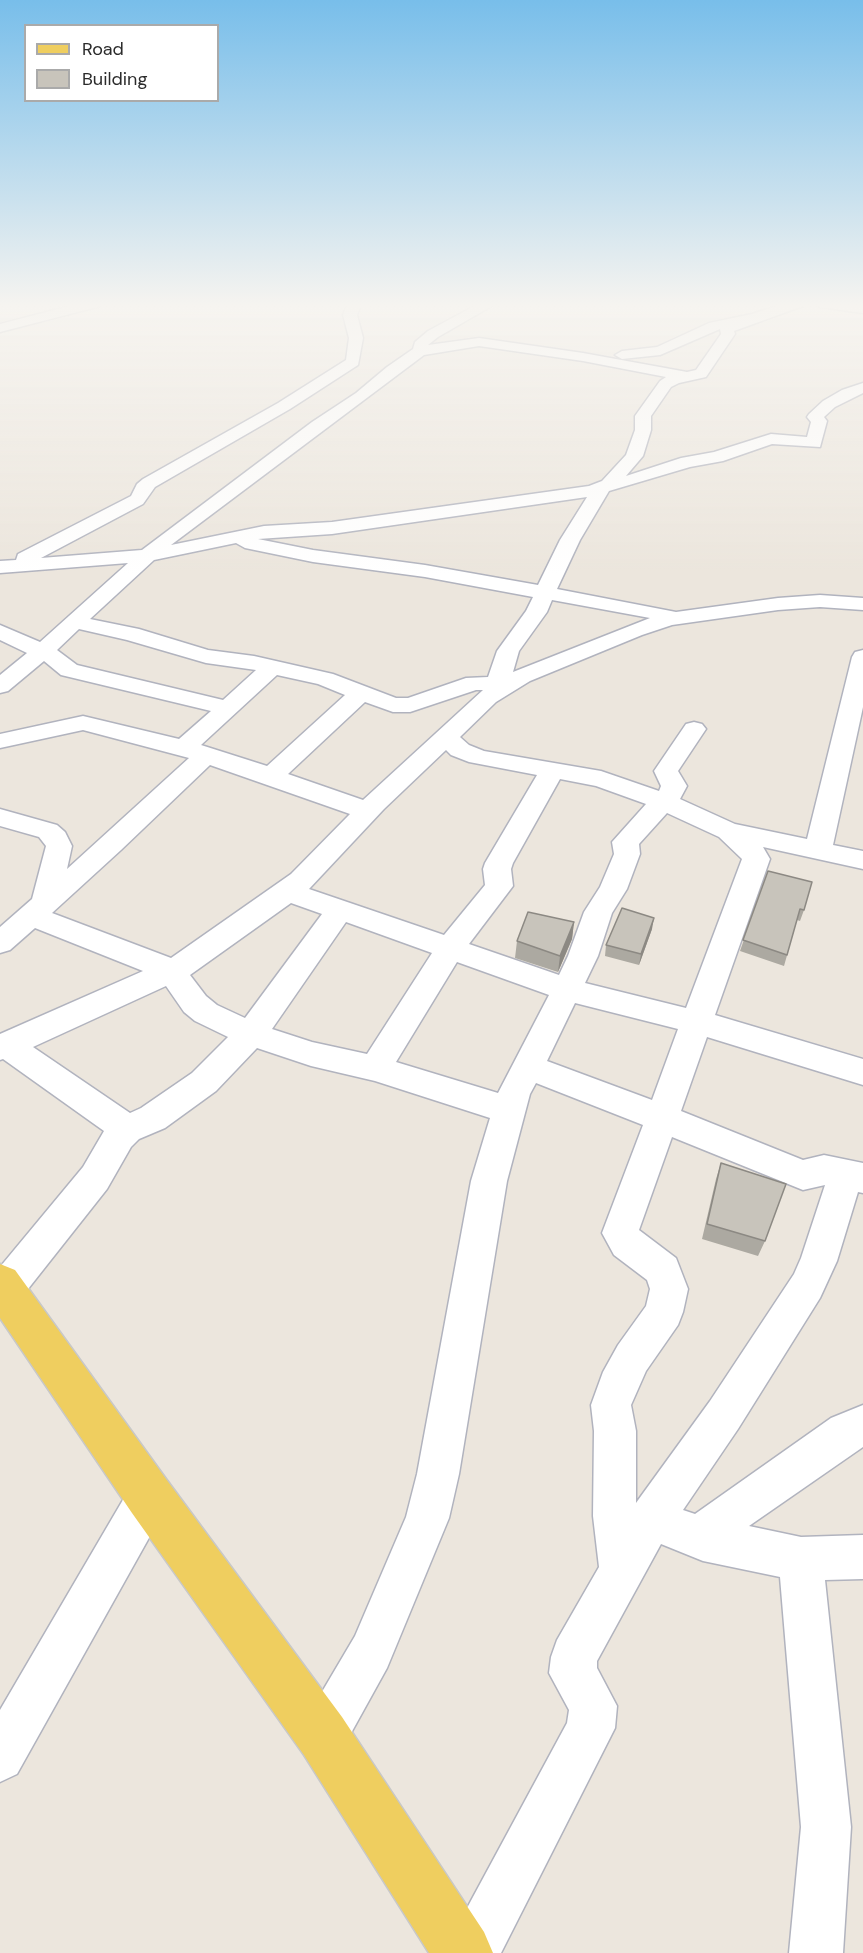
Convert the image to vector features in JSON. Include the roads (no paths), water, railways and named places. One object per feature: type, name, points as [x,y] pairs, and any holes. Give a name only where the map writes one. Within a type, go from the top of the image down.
[{"type":"main road","points":[[2,1289],[323,1736],[463,1953]]},
{"type":"street","points":[[4,566],[64,540],[94,524],[105,514],[137,500],[148,483],[303,394]]},
{"type":"street","points":[[0,686],[43,651],[148,555],[222,496],[364,394]]},
{"type":"street","points":[[501,684],[508,651],[536,612],[570,540],[605,486],[634,456],[643,430],[643,416],[658,394]]},
{"type":"street","points":[[4,566],[148,555],[264,532],[340,527],[446,510],[579,494],[687,462],[717,457],[771,439],[814,443],[819,421],[815,417],[829,404],[847,394]]},
{"type":"street","points":[[234,539],[314,556],[424,571],[679,617]]},
{"type":"street","points":[[3,1046],[171,970],[201,954],[301,881],[368,811],[501,684],[634,630],[679,617],[748,607],[820,601],[863,591]]},
{"type":"street","points":[[820,601],[863,604]]},
{"type":"street","points":[[74,622],[131,634],[206,656],[325,679],[400,706],[474,682],[501,684]]},
{"type":"street","points":[[0,631],[57,658],[69,670],[228,708]]},
{"type":"street","points":[[818,850],[863,657]]},
{"type":"street","points":[[0,943],[38,910],[195,752],[228,708],[272,667]]},
{"type":"street","points":[[271,776],[361,693]]},
{"type":"street","points":[[0,741],[83,723],[195,752],[271,776],[368,811]]},
{"type":"street","points":[[323,1736],[371,1652],[427,1518],[438,1474],[489,1181],[509,1110],[527,1067],[583,956],[598,912],[613,889],[627,854],[625,843],[673,791],[674,786],[666,771],[694,729]]},
{"type":"street","points":[[445,736],[460,750],[478,757],[601,779],[665,802],[728,831],[863,860]]},
{"type":"street","points":[[375,1068],[450,948],[499,886],[497,869],[499,863],[553,770]]},
{"type":"street","points":[[0,818],[48,831],[56,838],[58,846],[38,910]]},
{"type":"street","points":[[622,1570],[615,1516],[615,1431],[611,1405],[617,1386],[632,1358],[664,1312],[669,1289],[663,1269],[627,1243],[620,1233],[756,859],[755,855],[728,831]]},
{"type":"street","points":[[287,891],[566,989],[746,1035],[863,1072]]},
{"type":"street","points":[[2,1289],[95,1178],[108,1153],[128,1129],[153,1118],[204,1082],[251,1034],[340,909]]},
{"type":"street","points":[[38,910],[171,970],[195,1004],[206,1013],[251,1034],[311,1054],[375,1068],[509,1110]]},
{"type":"street","points":[[3,1046],[128,1129]]},
{"type":"street","points":[[472,1953],[591,1728],[593,1706],[573,1673],[574,1657],[651,1519],[724,1415],[807,1286],[854,1176],[824,1170],[803,1175],[663,1118],[527,1067]]},
{"type":"street","points":[[703,1539],[721,1520],[846,1433],[863,1426]]},
{"type":"street","points":[[0,1757],[149,1496]]},
{"type":"street","points":[[651,1519],[703,1539],[801,1558],[863,1557]]},
{"type":"street","points":[[801,1558],[826,1827],[816,1953]]}]
